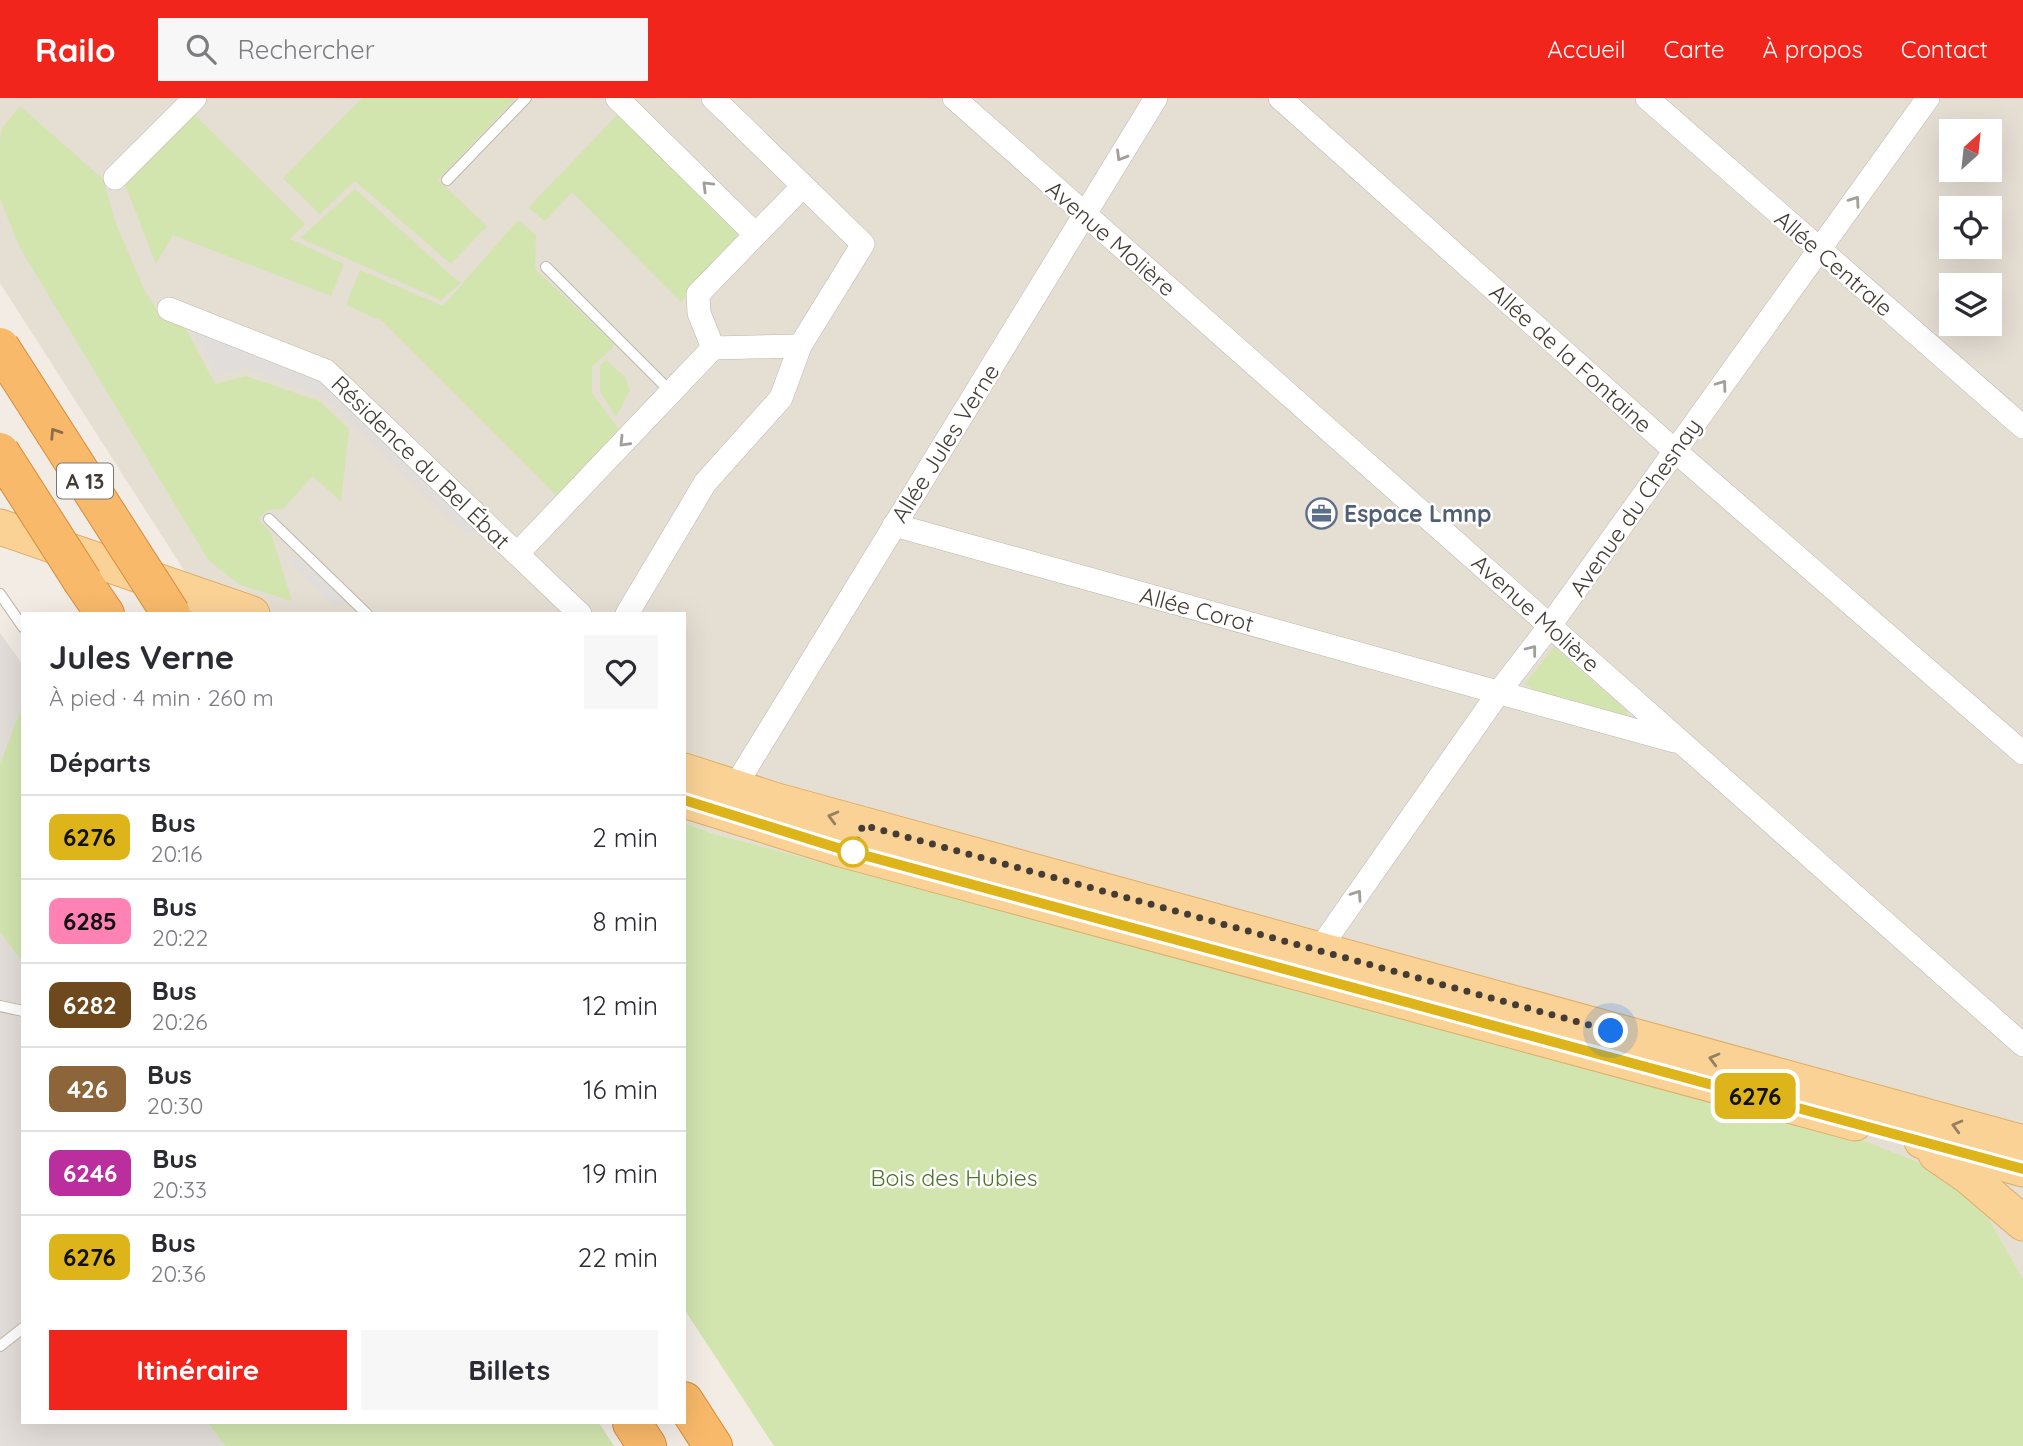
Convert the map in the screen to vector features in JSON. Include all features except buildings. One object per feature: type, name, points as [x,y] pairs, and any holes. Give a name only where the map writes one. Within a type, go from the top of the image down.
[{"type":"highway","name":"A 13","points":[[0,347],[170,612]]},
{"type":"highway","name":"A 13","points":[[0,453],[80,568],[104,612]]},
{"type":"highway","points":[[686,1404],[713,1446]]},
{"type":"highway","points":[[633,1424],[647,1446]]},
{"type":"main road","points":[[0,510],[80,568]]},
{"type":"main road","points":[[0,527],[80,568]]},
{"type":"main road","points":[[0,545],[80,568],[136,574],[246,612]]},
{"type":"main road","points":[[136,574],[218,612]]},
{"type":"main road","points":[[686,772],[734,788],[1318,951],[2023,1143]]},
{"type":"main road","points":[[686,801],[841,849],[2023,1169]]},
{"type":"main road","points":[[1913,1139],[1984,1189],[2023,1223]]},
{"type":"main road","points":[[1984,1189],[2023,1241]]},
{"type":"street","points":[[116,178],[195,98]]},
{"type":"street","points":[[617,98],[755,234]]},
{"type":"street","points":[[628,612],[705,483],[781,398],[800,346],[863,244],[713,98]]},
{"type":"street","name":"Avenue Molière","points":[[954,98],[2023,1045]]},
{"type":"street","name":"Allée Jules Verne","points":[[734,788],[1156,98]]},
{"type":"street","name":"Allée de la Fontaine","points":[[1280,98],[1674,450],[2023,753]]},
{"type":"street","name":"Allée Centrale","points":[[1647,98],[2023,427]]},
{"type":"street","name":"Avenue du Chesnay","points":[[1318,951],[1499,692],[1552,625],[1674,450],[1928,98]]},
{"type":"street","points":[[800,346],[713,348],[699,313],[698,294],[803,186]]},
{"type":"street","name":"Résidence du Bel Ébat","points":[[169,309],[326,371],[578,612]]},
{"type":"street","name":"Résidence du Bel Ébat","points":[[517,554],[713,348]]},
{"type":"street","name":"Allée Corot","points":[[894,525],[1680,743]]},
{"type":"lane","points":[[447,180],[526,98]]},
{"type":"lane","points":[[546,267],[671,392]]},
{"type":"lane","points":[[269,519],[364,612]]},
{"type":"lane","points":[[0,594],[21,624]]},
{"type":"lane","points":[[0,1006],[21,1011]]},
{"type":"lane","points":[[0,1346],[21,1330]]},
{"type":"shaded area","points":[[0,98],[2023,98],[2023,1279],[1968,1182],[1853,1136],[715,834],[686,824],[686,612],[211,612],[0,283]]},
{"type":"shaded area","points":[[193,331],[324,383],[483,533],[465,534],[322,396],[245,368],[217,376]]},
{"type":"shaded area","points":[[306,555],[354,603],[335,606],[288,558]]},
{"type":"shaded area","points":[[0,633],[21,662],[21,709],[0,763]]},
{"type":"shaded area","points":[[0,932],[21,960],[21,1424],[209,1424],[225,1446],[0,1446]]},
{"type":"green space","points":[[362,98],[516,98],[438,180],[487,226],[451,264],[355,181],[320,214],[283,178]]},
{"type":"green space","points":[[20,106],[103,179],[115,221],[145,291],[159,313],[183,323],[215,384],[246,376],[319,401],[349,429],[341,502],[313,476],[283,509],[268,510],[258,519],[271,533],[292,601],[240,585],[209,561],[20,248],[0,199],[0,139],[3,127]]},
{"type":"green space","points":[[621,111],[744,235],[681,302],[572,192],[545,221],[528,208]]},
{"type":"green space","points":[[193,113],[305,224],[290,239],[344,264],[331,296],[173,235],[156,264],[124,182]]},
{"type":"green space","points":[[355,189],[461,283],[441,300],[300,238]]},
{"type":"green space","points":[[518,220],[536,235],[535,269],[615,345],[592,367],[592,393],[621,432],[557,496],[382,321],[346,305],[360,270],[443,306]]},
{"type":"green space","points":[[606,360],[625,377],[630,390],[616,417],[600,391],[600,365]]},
{"type":"green space","points":[[1554,647],[1627,711],[1629,721],[1538,693],[1525,684]]},
{"type":"green space","points":[[21,709],[21,960],[0,932],[0,763]]},
{"type":"green space","name":"Bois des Hubies","points":[[686,824],[715,834],[1853,1136],[1968,1182],[2023,1279],[2023,1446],[774,1446],[686,1312]]},
{"type":"green space","points":[[209,1424],[600,1424],[614,1446],[225,1446]]},
{"type":"bus line","name":"6276","points":[[686,801],[841,849],[2023,1169]]},
{"type":"place","name":"Espace Lmnp","points":[[1321,513]]},
{"type":"route","points":[[853,852],[863,825],[1611,1031]]}]
